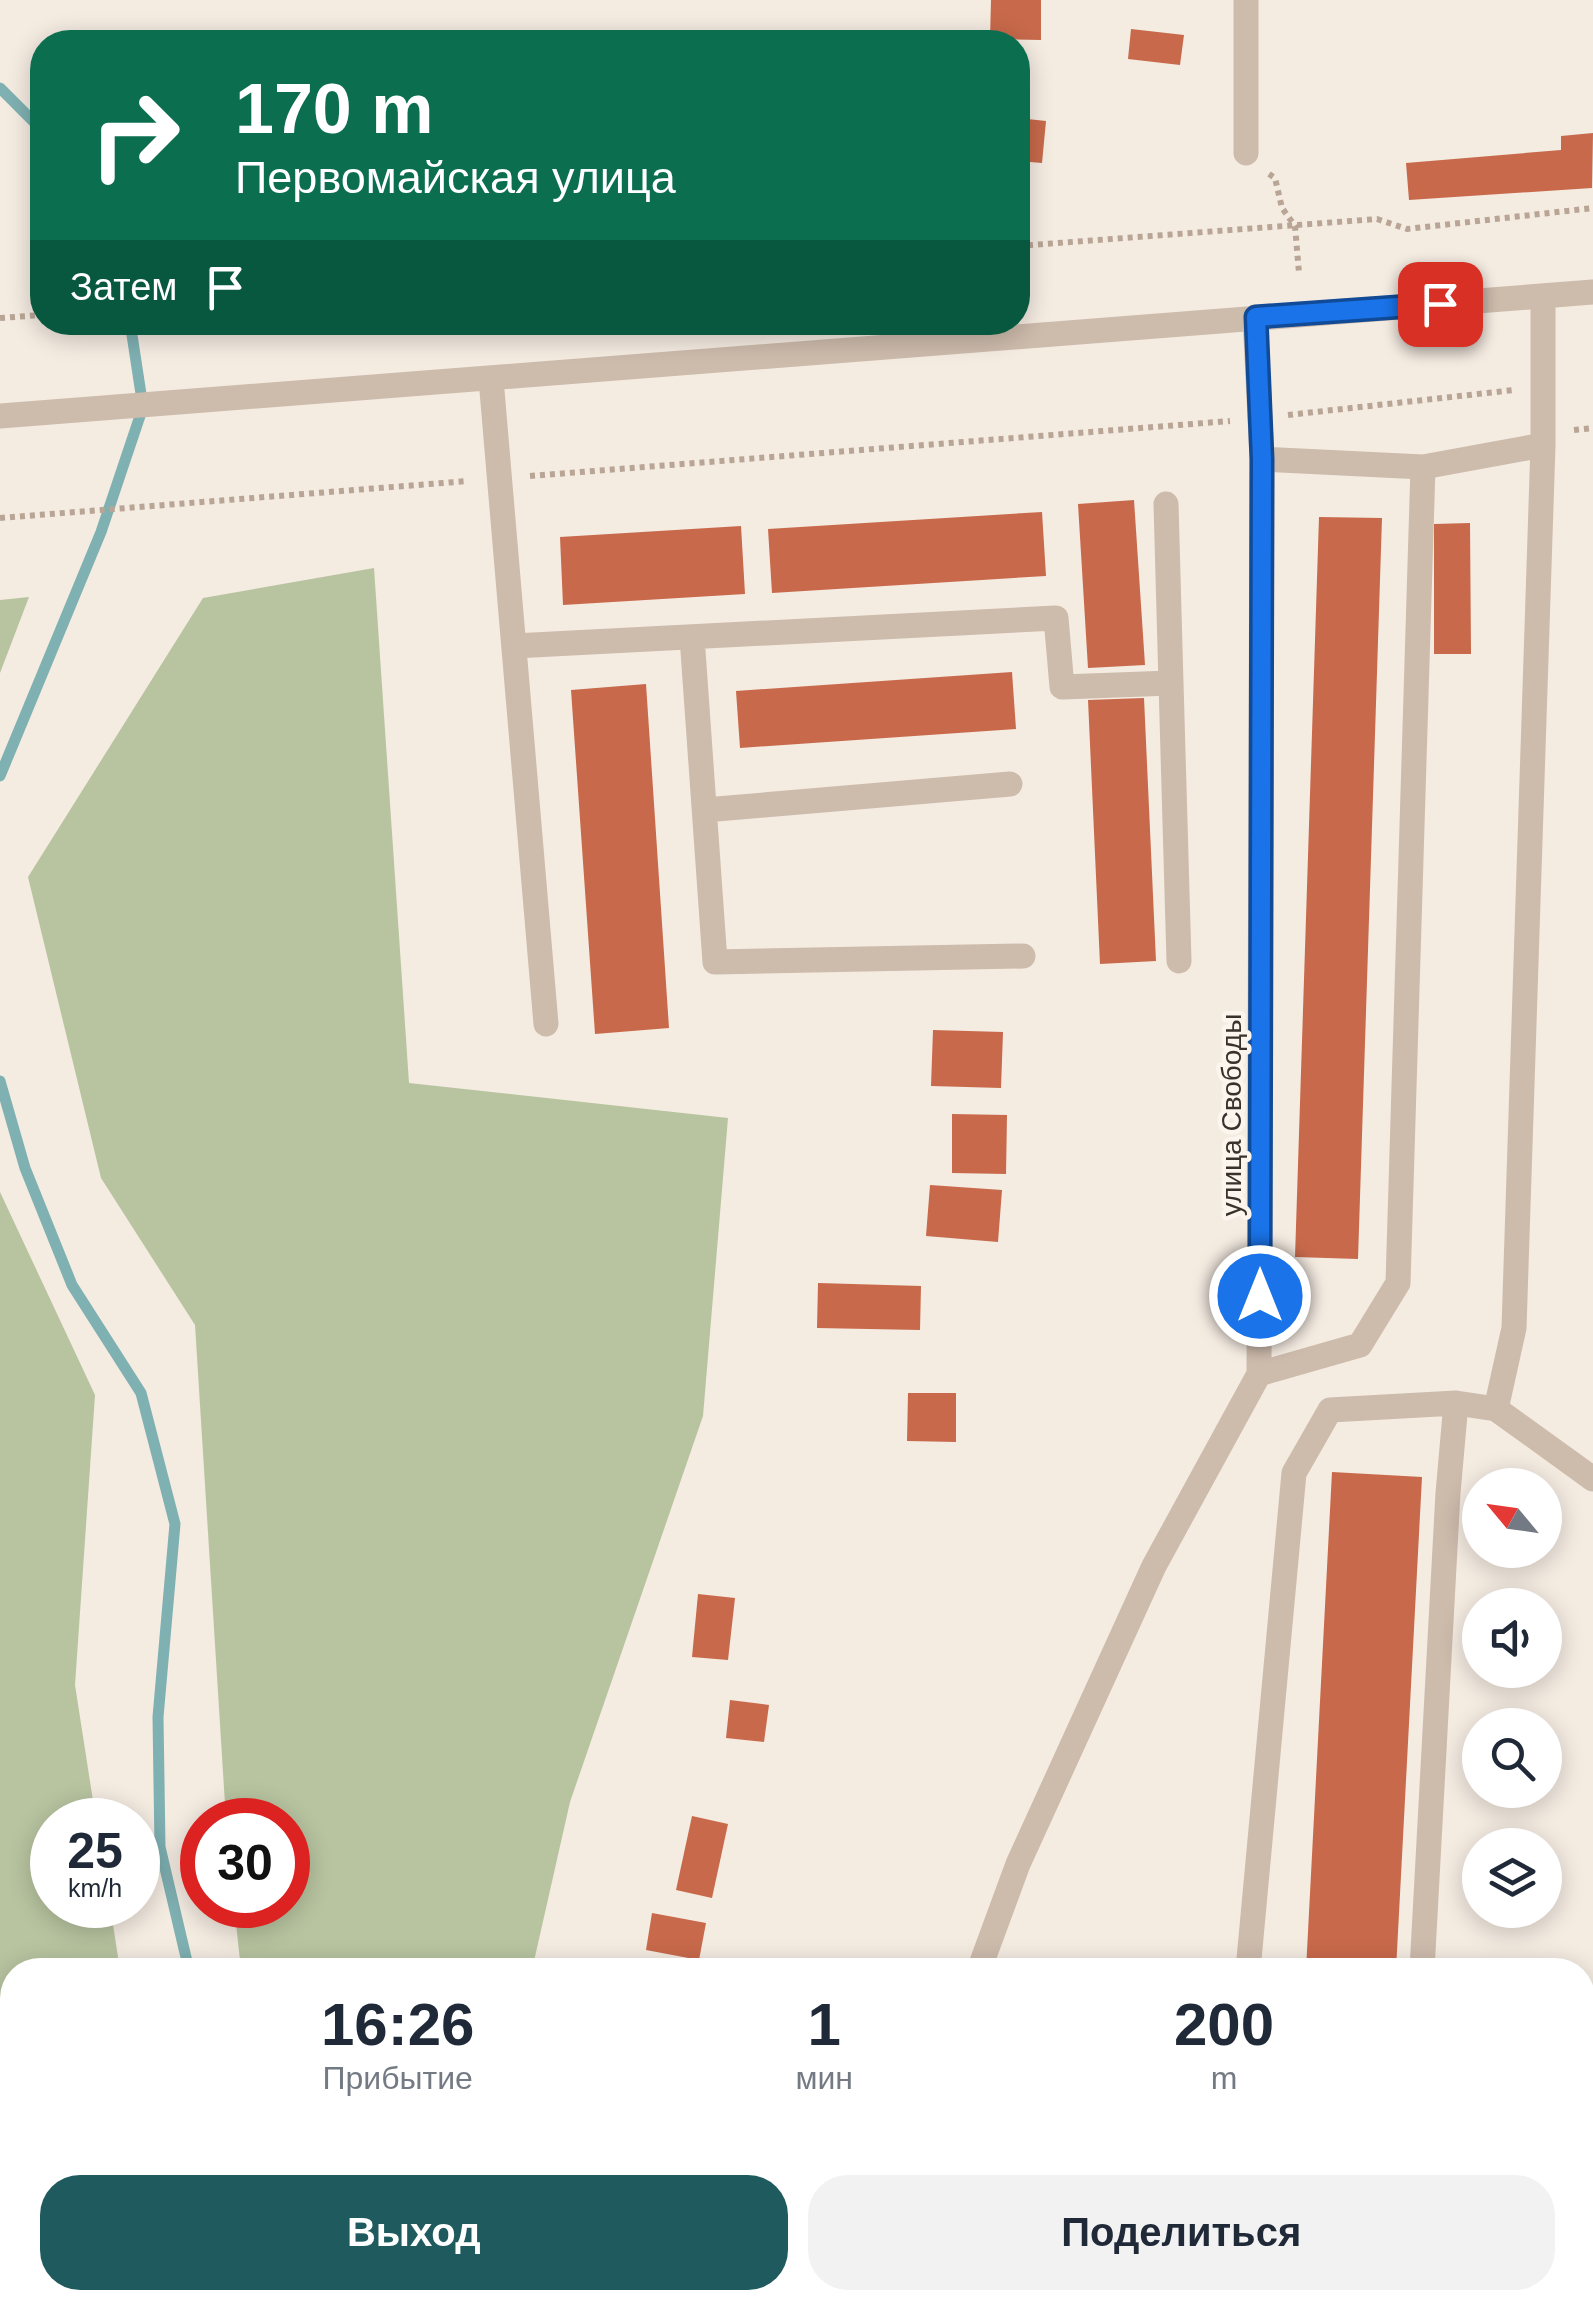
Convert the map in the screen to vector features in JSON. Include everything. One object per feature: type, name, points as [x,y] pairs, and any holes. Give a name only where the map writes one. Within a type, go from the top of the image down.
[{"type":"street","points":[[1246,0],[1246,153]]},
{"type":"street","points":[[0,416],[1593,292]]},
{"type":"street","points":[[1496,1409],[1514,1328],[1543,438],[1543,297]]},
{"type":"street","name":"улица Свободы","points":[[983,1958],[1018,1864],[1154,1566],[1258,1374],[1262,459],[1256,317]]},
{"type":"street","points":[[491,378],[546,1024]]},
{"type":"street","points":[[1262,459],[1422,467],[1543,438]]},
{"type":"street","points":[[1258,1374],[1360,1345],[1398,1283],[1422,467]]},
{"type":"street","points":[[1166,504],[1179,961]]},
{"type":"street","points":[[514,646],[1056,618],[1062,688],[1171,682]]},
{"type":"street","points":[[692,637],[715,962],[1023,956]]},
{"type":"street","points":[[704,810],[1010,784]]},
{"type":"street","points":[[1423,1958],[1456,1403]]},
{"type":"street","points":[[1249,1958],[1294,1473],[1330,1410],[1456,1403],[1496,1409],[1593,1479]]},
{"type":"path","points":[[1246,153],[1258,168],[1275,178],[1282,208],[1296,226],[1299,274]]},
{"type":"path","points":[[1030,245],[1376,219],[1408,230],[1593,208]]},
{"type":"path","points":[[0,318],[30,317]]},
{"type":"path","points":[[0,518],[1260,418],[1524,389],[1543,438],[1593,428]]},
{"type":"green space","points":[[374,568],[409,1083],[728,1118],[703,1416],[570,1802],[535,1958],[240,1958],[236,1928],[310,1928],[310,1798],[225,1798],[195,1325],[101,1178],[28,877],[203,598]]},
{"type":"green space","points":[[29,597],[0,673],[0,600]]},
{"type":"green space","points":[[0,1192],[95,1395],[75,1685],[93,1798],[30,1798],[30,1928],[114,1928],[118,1958],[0,1958]]},
{"type":"building","points":[[991,0],[1041,0],[1041,40],[1030,40],[1030,30],[990,30]]},
{"type":"building","points":[[1131,29],[1184,35],[1180,65],[1128,59]]},
{"type":"building","points":[[1030,119],[1046,121],[1042,163],[1030,162]]},
{"type":"building","points":[[1593,133],[1592,188],[1409,200],[1406,163],[1561,150],[1561,136]]},
{"type":"building","points":[[1134,500],[1145,665],[1088,668],[1078,504]]},
{"type":"building","points":[[1042,512],[1046,576],[772,593],[768,529]]},
{"type":"building","points":[[1319,517],[1382,518],[1358,1259],[1295,1257]]},
{"type":"building","points":[[1470,523],[1471,654],[1434,654],[1434,524]]},
{"type":"building","points":[[741,526],[745,594],[563,605],[560,537]]},
{"type":"building","points":[[1012,672],[1016,729],[740,748],[736,691]]},
{"type":"building","points":[[646,684],[669,1028],[595,1034],[571,690]]},
{"type":"building","points":[[1144,698],[1156,961],[1100,964],[1088,700]]},
{"type":"building","points":[[933,1030],[1003,1032],[1001,1088],[931,1086]]},
{"type":"building","points":[[952,1114],[1007,1115],[1006,1174],[952,1173]]},
{"type":"building","points":[[930,1185],[1002,1190],[998,1242],[926,1236]]},
{"type":"building","points":[[818,1283],[921,1286],[920,1330],[817,1328]]},
{"type":"building","points":[[908,1393],[956,1393],[956,1442],[907,1441]]},
{"type":"building","points":[[1332,1472],[1422,1477],[1397,1958],[1307,1958]]},
{"type":"building","points":[[698,1594],[735,1598],[728,1660],[692,1657]]},
{"type":"building","points":[[730,1700],[769,1705],[764,1742],[726,1738]]},
{"type":"building","points":[[692,1816],[728,1824],[712,1898],[676,1890]]},
{"type":"building","points":[[652,1913],[706,1923],[699,1958],[646,1950]]},
{"type":"waterway","points":[[0,88],[30,118]]},
{"type":"waterway","points":[[0,776],[101,532],[143,407],[132,335]]},
{"type":"waterway","points":[[0,1081],[25,1168],[72,1285],[141,1393],[175,1524],[158,1717],[160,1847],[186,1958]]},
{"type":"route","points":[[1260,1296],[1262,459],[1256,317],[1440,304]]}]
